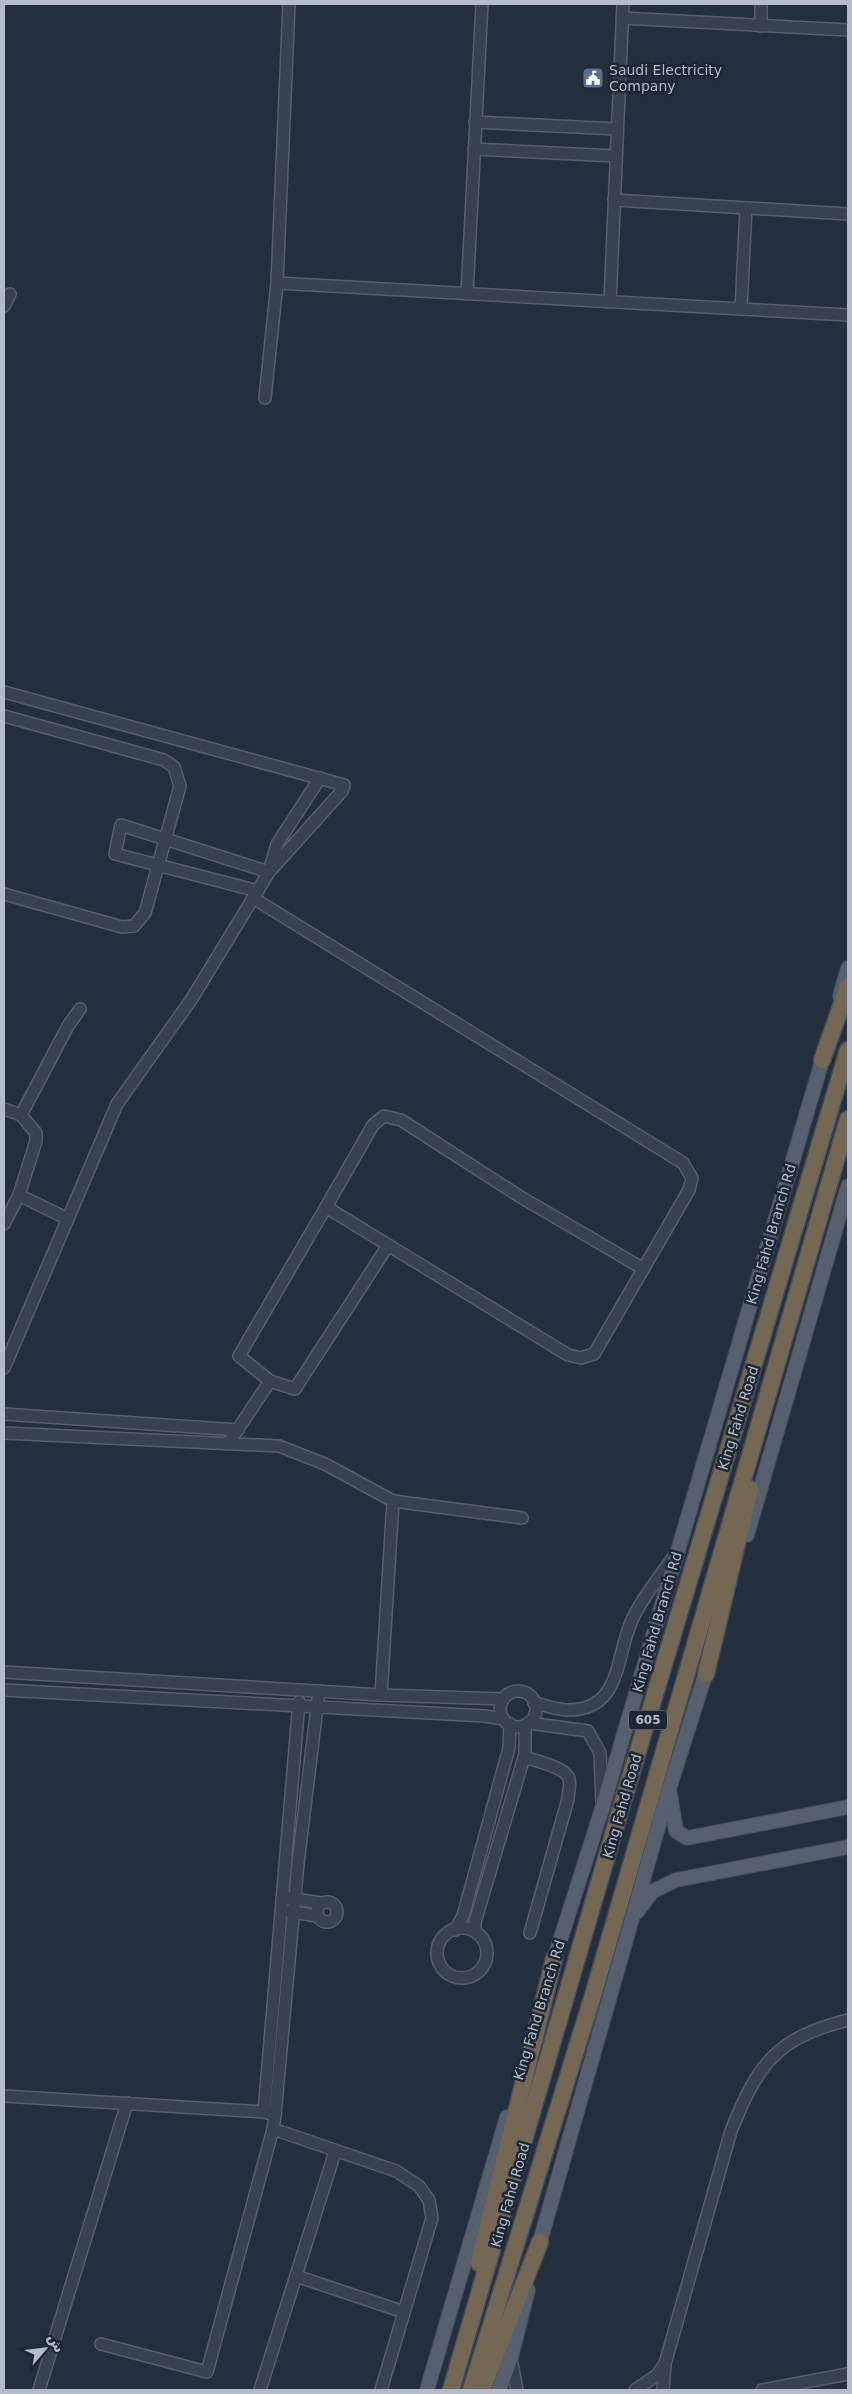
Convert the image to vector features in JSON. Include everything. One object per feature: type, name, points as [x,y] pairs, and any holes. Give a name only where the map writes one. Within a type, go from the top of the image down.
[{"type":"highway","points":[[822,1060],[848,987]]},
{"type":"highway","name":"King Fahd Road","points":[[451,2390],[620,1811],[848,1050]]},
{"type":"highway","name":"King Fahd Road","points":[[471,2390],[594,1992],[848,1119]]},
{"type":"highway","points":[[706,1674],[804,1269]]},
{"type":"highway","points":[[447,2390],[554,1959]]},
{"type":"highway","points":[[482,2390],[540,2242]]},
{"type":"main road","name":"King Fahd Branch Rd","points":[[427,2390],[554,1959],[602,1809],[848,968]]},
{"type":"main road","points":[[499,2390],[511,2357],[540,2242],[669,1789],[706,1674],[847,1196]]},
{"type":"main road","points":[[669,1789],[676,1831],[687,1838],[848,1807]]},
{"type":"main road","points":[[632,1919],[653,1891],[676,1880],[848,1847]]},
{"type":"street","points":[[265,398],[277,283],[289,4]]},
{"type":"street","points":[[466,294],[482,4]]},
{"type":"street","points":[[610,302],[623,4]]},
{"type":"street","points":[[761,4],[761,26]]},
{"type":"street","points":[[622,18],[848,30]]},
{"type":"street","points":[[476,122],[617,129]]},
{"type":"street","points":[[474,149],[616,156]]},
{"type":"street","points":[[614,200],[848,214]]},
{"type":"street","points":[[741,309],[746,208]]},
{"type":"street","points":[[277,283],[848,315]]},
{"type":"street","points":[[4,306],[10,294]]},
{"type":"street","points":[[4,692],[344,785],[342,791],[269,872],[191,1000],[117,1104],[4,1368]]},
{"type":"street","points":[[4,716],[164,760],[174,768],[180,786],[145,913],[134,926],[122,927],[4,894]]},
{"type":"street","points":[[269,872],[277,844],[320,778]]},
{"type":"street","points":[[269,872],[121,825],[115,854],[256,895],[683,1163],[692,1178],[689,1190],[642,1268],[594,1354],[581,1358],[568,1355],[387,1247],[326,1207]]},
{"type":"street","points":[[20,1115],[68,1026],[80,1009]]},
{"type":"street","points":[[4,1109],[20,1115],[36,1133],[36,1141],[19,1195],[4,1224]]},
{"type":"street","points":[[387,1247],[295,1389],[270,1381],[239,1356],[373,1125],[384,1116],[402,1120],[519,1196],[642,1268]]},
{"type":"street","points":[[19,1195],[68,1219]]},
{"type":"street","points":[[228,1444],[270,1381]]},
{"type":"street","points":[[4,1414],[238,1430]]},
{"type":"street","points":[[4,1433],[280,1446],[325,1464],[393,1501],[522,1518]]},
{"type":"street","points":[[381,1695],[393,1501]]},
{"type":"street","points":[[534,1703],[566,1710],[588,1708],[602,1699],[610,1688],[632,1619],[640,1604],[679,1548]]},
{"type":"street","points":[[4,1672],[381,1695],[503,1699]]},
{"type":"street","points":[[4,1690],[299,1708],[485,1716],[519,1726],[526,1724],[588,1731],[600,1753],[602,1809]]},
{"type":"street","points":[[101,2344],[207,2372],[273,2129],[269,2113],[281,1910],[300,1690]]},
{"type":"street","points":[[269,2113],[319,1691]]},
{"type":"street","points":[[455,1930],[463,1916],[508,1748],[507,1722],[500,1707],[503,1699],[511,1692],[521,1691],[530,1696],[534,1703],[534,1715],[526,1724],[523,1760],[475,1922],[475,1932]]},
{"type":"street","points":[[523,1760],[548,1771],[555,1769],[565,1772],[570,1779],[568,1799],[530,1933]]},
{"type":"street","points":[[497,1792],[513,1796]]},
{"type":"street","points":[[478,1862],[491,1866]]},
{"type":"street","points":[[281,1910],[294,1905],[328,1902],[334,1905],[337,1915],[332,1921],[327,1922],[294,1905],[283,1896]]},
{"type":"street","points":[[317,1916],[317,1909],[321,1903]]},
{"type":"street","points":[[463,1928],[475,1932],[486,1945],[485,1963],[478,1972],[462,1978],[445,1971],[438,1955],[442,1938],[455,1930],[463,1928]]},
{"type":"street","points":[[663,2390],[665,2364],[731,2131],[759,2071],[787,2043],[817,2027],[848,2020]]},
{"type":"street","points":[[4,2096],[269,2113]]},
{"type":"street","points":[[39,2390],[127,2103]]},
{"type":"street","points":[[273,2129],[335,2152],[396,2171],[419,2186],[429,2200],[432,2218],[381,2390]]},
{"type":"street","points":[[260,2390],[335,2152]]},
{"type":"street","points":[[296,2276],[404,2312]]},
{"type":"street","points":[[511,2357],[517,2390]]},
{"type":"street","points":[[635,2390],[657,2375],[665,2364]]},
{"type":"street","points":[[762,2390],[848,2374]]},
{"type":"place","name":"Saudi Electricity Company","points":[[593,78]]}]
